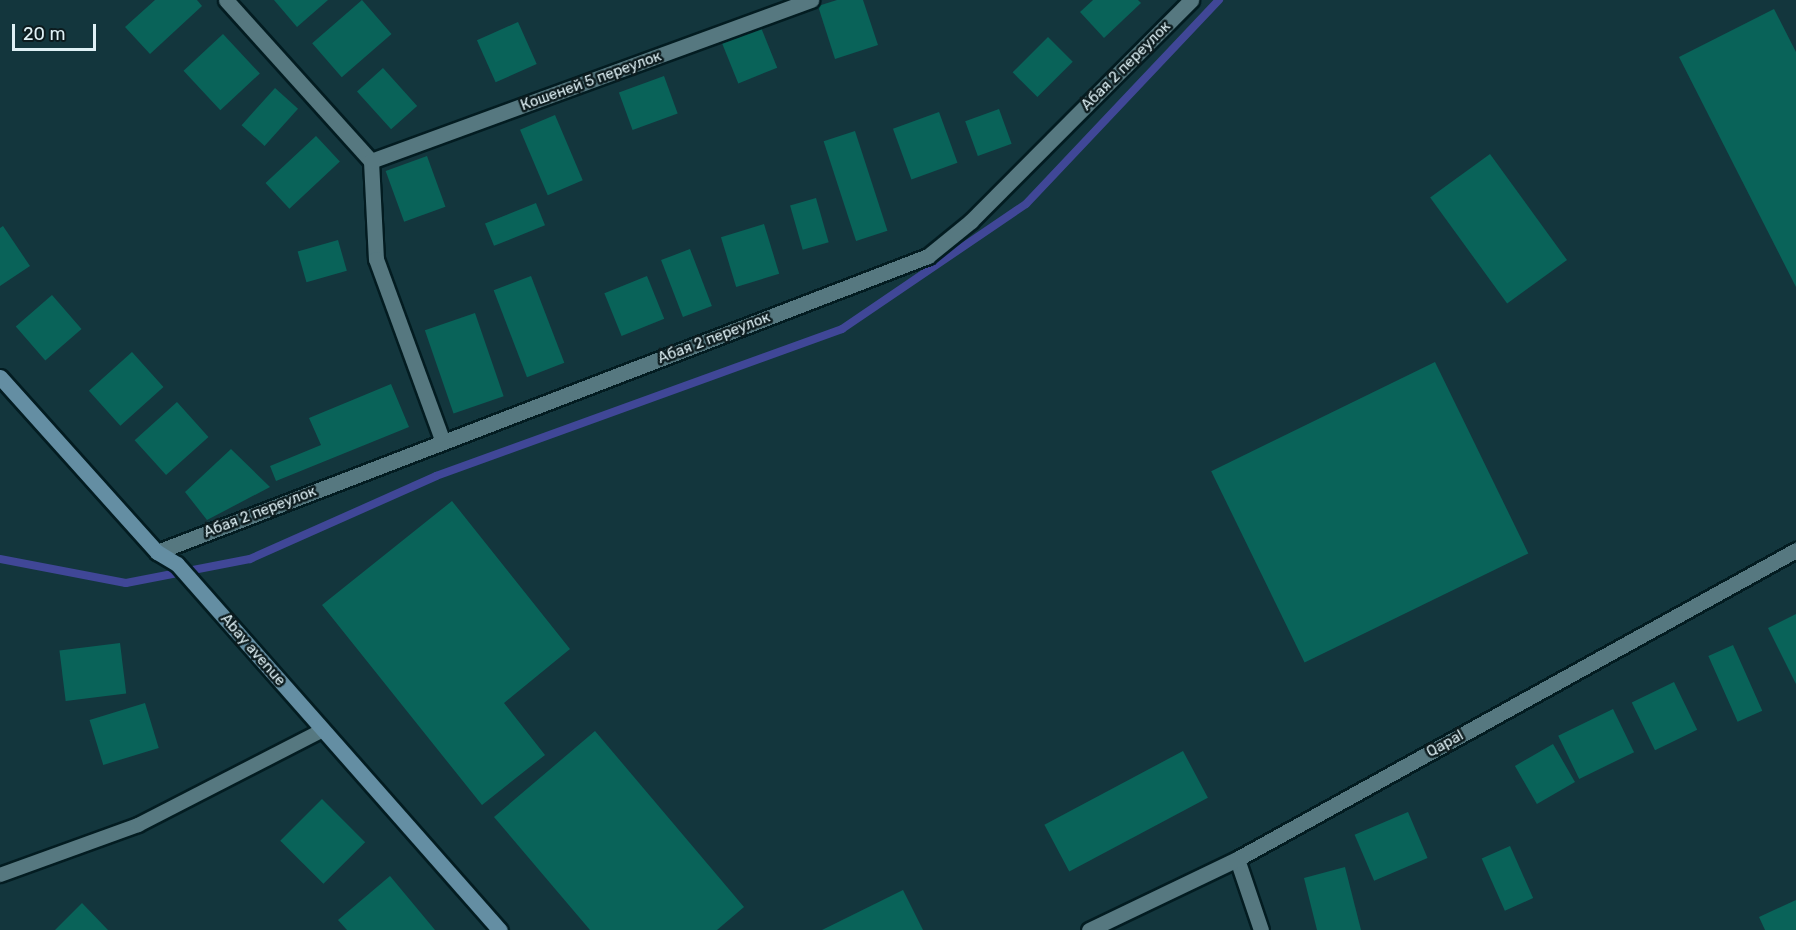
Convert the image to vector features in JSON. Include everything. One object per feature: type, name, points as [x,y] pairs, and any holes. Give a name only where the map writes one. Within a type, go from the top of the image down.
[{"type":"main road","name":"Abay avenue","points":[[0,377],[157,552],[177,564],[500,930]]},
{"type":"street","points":[[226,0],[371,161],[376,260],[443,442]]},
{"type":"street","name":"Кошеней 5 переулок","points":[[371,161],[811,0]]},
{"type":"street","name":"Абая 2 переулок","points":[[157,552],[928,256],[971,221],[1191,0]]},
{"type":"street","name":"Qapal","points":[[1089,930],[1237,859],[1796,550]]},
{"type":"street","points":[[1237,859],[1261,930]]},
{"type":"lane","points":[[0,875],[138,825],[323,730]]},
{"type":"building","points":[[155,0],[197,0],[202,6],[150,54],[125,27]]},
{"type":"building","points":[[274,0],[328,0],[297,27]]},
{"type":"building","points":[[362,0],[392,34],[342,77],[312,43]]},
{"type":"building","points":[[837,0],[863,0],[878,45],[835,59],[818,6]]},
{"type":"building","points":[[1093,0],[1138,0],[1141,3],[1104,38],[1080,12]]},
{"type":"building","points":[[1774,9],[1796,52],[1796,287],[1679,57]]},
{"type":"building","points":[[518,22],[537,64],[496,82],[477,40]]},
{"type":"building","points":[[760,25],[777,68],[738,83],[721,41]]},
{"type":"building","points":[[223,34],[260,73],[220,110],[184,71]]},
{"type":"building","points":[[1048,37],[1073,62],[1037,97],[1013,72]]},
{"type":"building","points":[[383,68],[417,106],[391,129],[357,91]]},
{"type":"building","points":[[664,76],[678,114],[633,130],[619,92]]},
{"type":"building","points":[[275,88],[298,109],[265,146],[242,125]]},
{"type":"building","points":[[999,109],[1012,144],[978,156],[965,121]]},
{"type":"building","points":[[939,112],[957,163],[911,180],[893,129]]},
{"type":"building","points":[[555,115],[583,180],[548,195],[520,130]]},
{"type":"building","points":[[855,131],[887,231],[856,241],[824,141]]},
{"type":"building","points":[[316,136],[340,162],[289,209],[266,183]]},
{"type":"building","points":[[1490,154],[1567,260],[1507,303],[1430,197]]},
{"type":"building","points":[[427,156],[445,207],[404,222],[386,171]]},
{"type":"building","points":[[816,198],[829,242],[803,250],[790,205]]},
{"type":"building","points":[[536,203],[545,225],[494,246],[485,224]]},
{"type":"building","points":[[764,224],[779,274],[736,287],[721,237]]},
{"type":"building","points":[[3,226],[30,266],[0,286],[0,228]]},
{"type":"building","points":[[338,240],[347,271],[306,282],[298,252]]},
{"type":"building","points":[[690,249],[712,306],[683,317],[661,260]]},
{"type":"building","points":[[531,276],[564,363],[527,377],[494,290]]},
{"type":"building","points":[[647,276],[664,319],[622,336],[604,293]]},
{"type":"building","points":[[52,295],[82,329],[45,360],[16,326]]},
{"type":"building","points":[[475,313],[504,396],[454,413],[425,330]]},
{"type":"building","points":[[132,352],[163,387],[120,426],[89,391]]},
{"type":"building","points":[[1435,362],[1528,553],[1305,663],[1211,471]]},
{"type":"building","points":[[391,384],[409,427],[276,481],[270,466],[321,445],[309,418]]},
{"type":"building","points":[[177,402],[208,437],[166,475],[135,440]]},
{"type":"building","points":[[231,449],[270,487],[207,520],[185,492]]},
{"type":"building","points":[[452,501],[570,649],[504,703],[545,755],[482,805],[322,605]]},
{"type":"building","points":[[1796,614],[1796,684],[1768,628]]},
{"type":"building","points":[[120,643],[126,694],[66,701],[59,650]]},
{"type":"building","points":[[1733,645],[1762,711],[1738,722],[1708,656]]},
{"type":"building","points":[[1674,682],[1697,730],[1655,750],[1632,703]]},
{"type":"building","points":[[145,703],[159,748],[103,765],[90,720]]},
{"type":"building","points":[[1613,709],[1634,752],[1579,779],[1558,736]]},
{"type":"building","points":[[595,731],[744,907],[717,930],[590,930],[494,817]]},
{"type":"building","points":[[1553,744],[1575,782],[1537,804],[1515,766]]},
{"type":"building","points":[[1183,751],[1208,798],[1069,872],[1044,825]]},
{"type":"building","points":[[322,799],[365,842],[323,884],[280,841]]},
{"type":"building","points":[[1408,812],[1428,858],[1374,881],[1355,835]]},
{"type":"building","points":[[1510,846],[1533,898],[1505,911],[1482,859]]},
{"type":"building","points":[[1345,867],[1361,930],[1317,930],[1304,878]]},
{"type":"building","points":[[390,876],[435,930],[347,930],[338,920]]},
{"type":"building","points":[[903,890],[923,930],[822,930]]},
{"type":"building","points":[[1796,900],[1796,930],[1765,930],[1759,917]]},
{"type":"building","points":[[82,903],[108,930],[55,930]]},
{"type":"waterway","points":[[0,559],[126,583],[250,559],[436,476],[842,329],[1026,204],[1219,0]]}]
